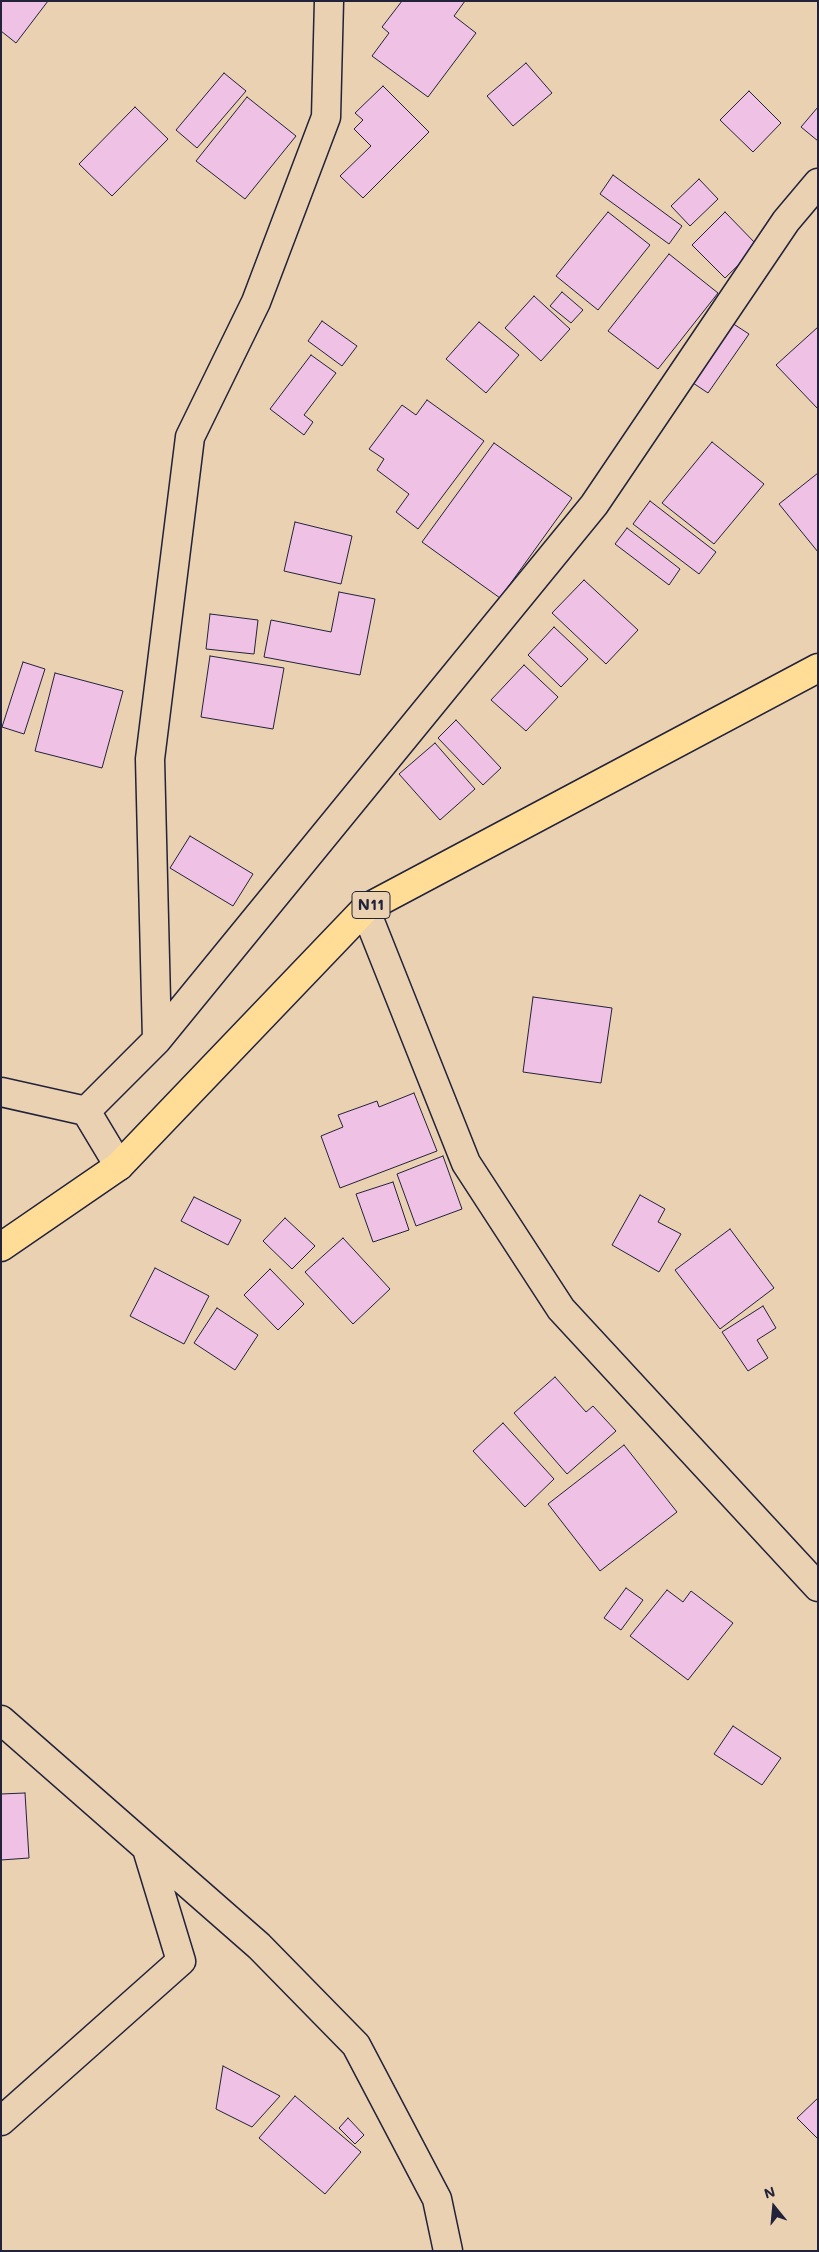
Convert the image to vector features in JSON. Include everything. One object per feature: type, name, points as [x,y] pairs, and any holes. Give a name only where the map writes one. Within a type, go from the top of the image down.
[{"type":"highway","name":"N11","points":[[1,1247],[119,1166],[365,909],[818,668]]},
{"type":"street","points":[[157,1040],[150,759],[190,436],[256,302],[326,117],[328,1]]},
{"type":"street","points":[[86,1111],[157,1040],[594,505],[786,221],[818,183]]},
{"type":"street","points":[[365,909],[466,1163],[560,1309],[818,1587]]},
{"type":"street","points":[[1,1092],[86,1111],[119,1166]]},
{"type":"street","points":[[1,1720],[259,1946],[356,2045],[438,2199],[448,2251]]},
{"type":"street","points":[[1,2121],[181,1961],[147,1849]]},
{"type":"building","points":[[1,1],[48,1],[16,43],[1,31]]},
{"type":"building","points":[[402,1],[465,1],[454,16],[476,33],[428,97],[372,56],[389,33],[382,27]]},
{"type":"building","points":[[526,63],[552,93],[513,126],[487,96]]},
{"type":"building","points":[[224,73],[246,91],[197,148],[176,130]]},
{"type":"building","points":[[383,86],[429,132],[363,198],[340,176],[371,146],[354,129],[363,120],[355,113]]},
{"type":"building","points":[[749,91],[781,123],[753,152],[720,120]]},
{"type":"building","points":[[247,97],[296,136],[245,199],[196,161]]},
{"type":"building","points":[[135,107],[168,139],[112,196],[79,164]]},
{"type":"building","points":[[818,107],[818,141],[801,127]]},
{"type":"building","points":[[613,175],[682,226],[669,244],[600,194]]},
{"type":"building","points":[[699,179],[718,199],[690,226],[671,206]]},
{"type":"building","points":[[608,212],[650,245],[598,310],[556,276]]},
{"type":"building","points":[[725,212],[758,246],[725,278],[692,245]]},
{"type":"building","points":[[669,254],[718,293],[658,369],[608,331]]},
{"type":"building","points":[[562,292],[583,310],[571,323],[550,306]]},
{"type":"building","points":[[534,296],[570,329],[541,361],[505,328]]},
{"type":"building","points":[[322,321],[357,346],[342,366],[308,341]]},
{"type":"building","points":[[479,322],[519,355],[486,393],[446,359]]},
{"type":"building","points":[[732,323],[749,334],[708,393],[690,381]]},
{"type":"building","points":[[818,327],[818,409],[776,365]]},
{"type":"building","points":[[311,355],[336,373],[304,415],[313,422],[304,435],[270,409]]},
{"type":"building","points":[[427,400],[484,441],[418,529],[396,512],[409,494],[377,470],[384,459],[369,449],[402,405],[416,415]]},
{"type":"building","points":[[712,442],[764,484],[714,544],[662,503]]},
{"type":"building","points":[[494,443],[572,498],[500,598],[422,542]]},
{"type":"building","points":[[818,473],[818,552],[779,504]]},
{"type":"building","points":[[650,501],[716,552],[699,574],[633,524]]},
{"type":"building","points":[[295,522],[352,536],[341,584],[284,571]]},
{"type":"building","points":[[627,528],[680,569],[669,585],[615,544]]},
{"type":"building","points":[[584,580],[638,630],[606,664],[552,613]]},
{"type":"building","points":[[339,592],[375,599],[360,675],[264,657],[271,620],[331,632]]},
{"type":"building","points":[[210,614],[258,620],[254,654],[206,649]]},
{"type":"building","points":[[554,627],[588,659],[561,687],[528,655]]},
{"type":"building","points":[[210,656],[284,668],[273,729],[201,717]]},
{"type":"building","points":[[23,662],[45,669],[24,734],[2,727]]},
{"type":"building","points":[[524,665],[558,697],[526,731],[491,700]]},
{"type":"building","points":[[55,673],[123,691],[102,768],[35,751]]},
{"type":"building","points":[[456,720],[501,768],[483,785],[438,738]]},
{"type":"building","points":[[435,743],[475,789],[440,820],[399,774]]},
{"type":"building","points":[[190,836],[253,874],[233,906],[170,868]]},
{"type":"building","points":[[533,997],[612,1008],[601,1083],[523,1072]]},
{"type":"building","points":[[414,1093],[437,1151],[340,1188],[321,1136],[343,1127],[338,1115],[377,1101],[379,1107]]},
{"type":"building","points":[[443,1156],[462,1209],[416,1226],[397,1174]]},
{"type":"building","points":[[393,1182],[409,1230],[373,1242],[356,1194]]},
{"type":"building","points":[[640,1195],[665,1209],[658,1222],[681,1234],[659,1272],[612,1245]]},
{"type":"building","points":[[194,1197],[241,1220],[228,1245],[181,1221]]},
{"type":"building","points":[[285,1218],[315,1246],[292,1269],[263,1241]]},
{"type":"building","points":[[730,1229],[774,1288],[720,1329],[675,1270]]},
{"type":"building","points":[[343,1238],[390,1289],[353,1324],[305,1272]]},
{"type":"building","points":[[155,1268],[209,1296],[184,1344],[130,1316]]},
{"type":"building","points":[[270,1269],[304,1304],[278,1330],[244,1295]]},
{"type":"building","points":[[763,1306],[776,1328],[757,1340],[768,1358],[748,1371],[722,1332]]},
{"type":"building","points":[[217,1308],[258,1335],[235,1370],[194,1343]]},
{"type":"building","points":[[555,1377],[586,1412],[593,1406],[616,1431],[567,1474],[514,1413]]},
{"type":"building","points":[[503,1423],[554,1479],[525,1507],[473,1451]]},
{"type":"building","points":[[624,1445],[677,1512],[600,1571],[548,1504]]},
{"type":"building","points":[[626,1588],[643,1600],[621,1630],[604,1618]]},
{"type":"building","points":[[667,1590],[683,1602],[691,1591],[733,1623],[688,1680],[630,1636]]},
{"type":"building","points":[[733,1726],[781,1758],[762,1785],[714,1754]]},
{"type":"building","points":[[25,1793],[29,1858],[1,1860],[1,1794]]},
{"type":"building","points":[[223,2066],[280,2096],[252,2127],[216,2109]]},
{"type":"building","points":[[295,2096],[361,2152],[325,2194],[259,2138]]},
{"type":"building","points":[[818,2098],[818,2137],[817,2138],[797,2118]]},
{"type":"building","points":[[348,2118],[364,2135],[355,2144],[339,2128]]}]
